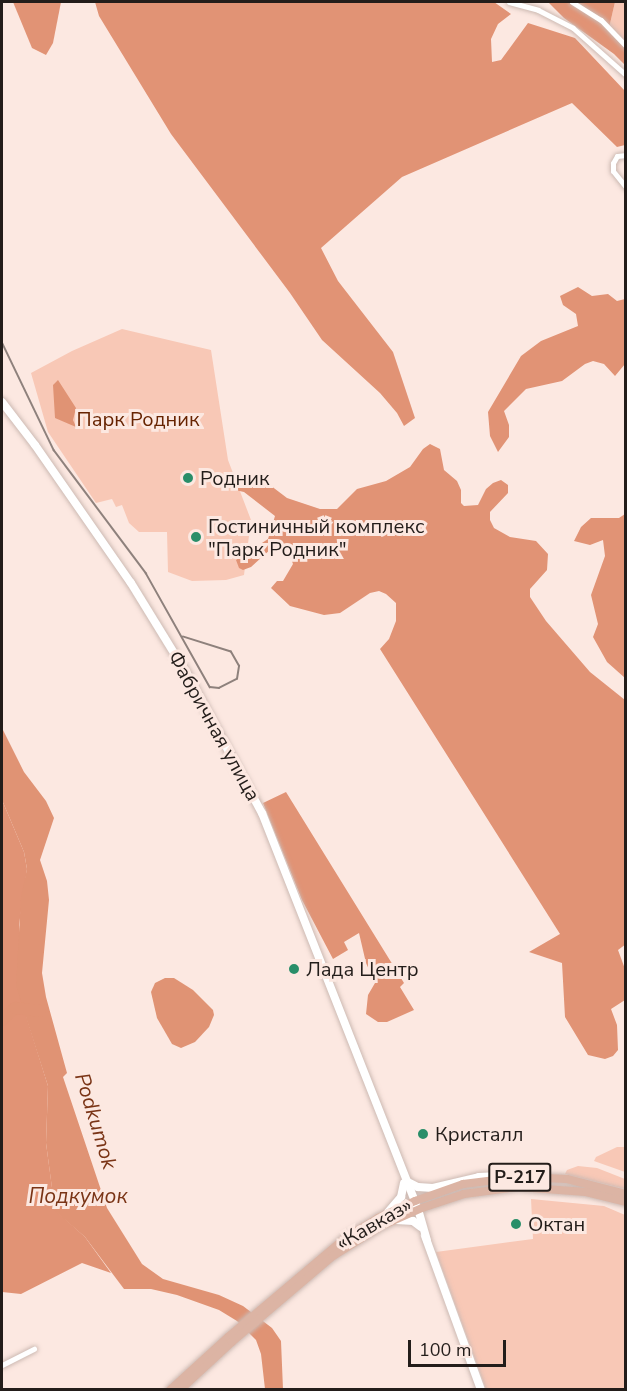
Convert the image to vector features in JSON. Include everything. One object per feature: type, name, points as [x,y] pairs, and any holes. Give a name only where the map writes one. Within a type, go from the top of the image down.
[{"type":"main road","name":"Фабричная улица","points":[[2,402],[132,583],[246,781],[267,824],[428,1240],[481,1389]]},
{"type":"main road","points":[[437,1202],[427,1212],[423,1227],[413,1221],[390,1217],[406,1182],[425,1189],[490,1176],[520,1177]]},
{"type":"main road","name":"«Кавказ»","points":[[171,1389],[345,1238],[463,1184],[520,1177],[567,1179],[626,1194]]},
{"type":"main road","name":"«Кавказ»","points":[[415,1206],[478,1191],[518,1187],[579,1191],[626,1202]]},
{"type":"main road","points":[[333,1256],[354,1237],[415,1206]]},
{"type":"main road","name":"«Кавказ»","points":[[270,1305],[333,1256],[390,1217]]},
{"type":"main road","name":"«Кавказ»","points":[[180,1389],[230,1339]]},
{"type":"street","points":[[510,2],[538,10],[573,28],[626,75]]},
{"type":"street","points":[[572,2],[601,20],[626,46]]},
{"type":"street","points":[[626,155],[617,156],[613,163],[613,171],[626,187]]},
{"type":"street","points":[[2,1365],[34,1348]]},
{"type":"green space","points":[[615,2],[625,2],[625,41],[609,28]]},
{"type":"green space","name":"Парк Родник","points":[[122,329],[211,350],[228,460],[251,520],[244,575],[226,580],[192,581],[168,572],[167,532],[139,532],[129,523],[122,505],[116,507],[112,499],[96,503],[48,432],[31,373],[72,351]]},
{"type":"green space","points":[[617,1147],[625,1147],[625,1172],[594,1161],[596,1157]]},
{"type":"green space","points":[[578,1166],[597,1168],[625,1179],[625,1189],[565,1174],[567,1170]]},
{"type":"green space","points":[[531,1199],[604,1206],[625,1215],[625,1389],[486,1389],[436,1252],[533,1239]]},
{"type":"shaded area","points":[[13,2],[61,2],[53,43],[46,55],[32,48]]},
{"type":"shaded area","points":[[95,2],[494,2],[511,14],[498,24],[491,39],[492,62],[501,60],[528,23],[575,38],[625,91],[625,145],[617,147],[572,103],[402,177],[321,248],[338,281],[393,352],[415,418],[404,426],[397,413],[380,393],[322,340],[290,293],[171,134],[99,16]]},
{"type":"shaded area","points":[[548,2],[615,2],[609,28],[625,41],[625,65],[614,54],[564,18]]},
{"type":"shaded area","points":[[578,287],[592,296],[608,294],[617,301],[625,299],[625,364],[615,376],[604,364],[593,361],[585,364],[562,381],[526,389],[504,411],[509,425],[509,437],[498,452],[490,436],[488,412],[521,356],[541,341],[578,326],[576,314],[563,305],[560,296]]},
{"type":"shaded area","points":[[430,444],[440,449],[444,470],[457,481],[461,490],[461,503],[464,506],[478,505],[486,489],[493,483],[501,480],[508,485],[508,493],[490,512],[490,520],[494,528],[510,537],[536,541],[548,554],[547,570],[530,589],[530,597],[546,621],[590,672],[625,700],[626,944],[618,950],[625,969],[625,1000],[611,1009],[617,1025],[618,1050],[613,1056],[605,1059],[588,1055],[565,1017],[562,963],[529,952],[560,934],[380,649],[389,639],[396,621],[396,603],[379,591],[370,593],[340,613],[324,615],[290,606],[271,588],[277,581],[283,581],[293,564],[288,551],[281,546],[272,548],[251,567],[243,570],[239,568],[236,560],[268,539],[275,516],[244,492],[235,490],[240,481],[258,476],[287,498],[320,509],[337,509],[357,489],[386,481],[410,467],[423,449]]},
{"type":"shaded area","points":[[625,514],[625,678],[607,662],[593,637],[598,624],[591,595],[605,556],[603,540],[590,545],[574,541],[581,527],[591,518],[619,518]]},
{"type":"shaded area","points":[[286,792],[404,983],[400,987],[414,1010],[387,1022],[378,1022],[366,1014],[368,995],[375,983],[366,963],[359,933],[344,942],[348,950],[333,959],[302,900],[263,803]]},
{"type":"shaded area","points":[[2,800],[24,852],[27,869],[19,925],[24,1009],[48,1086],[46,1143],[55,1210],[85,1237],[111,1273],[82,1263],[21,1294],[2,1292]]},
{"type":"water","points":[[58,380],[76,408],[73,420],[76,427],[55,418],[53,385]]},
{"type":"water","name":"Подкумок","points":[[2,728],[24,772],[46,801],[54,818],[40,860],[47,881],[49,900],[42,973],[46,997],[67,1073],[63,1077],[107,1208],[142,1264],[163,1279],[219,1295],[243,1306],[272,1328],[281,1341],[283,1389],[265,1389],[261,1354],[256,1340],[237,1321],[219,1310],[177,1295],[151,1289],[124,1289],[85,1237],[55,1211],[46,1143],[48,1086],[16,986],[21,897],[27,869],[24,852],[2,800]]},
{"type":"water","points":[[165,978],[174,978],[193,990],[213,1010],[214,1015],[209,1027],[195,1042],[181,1048],[172,1044],[157,1018],[151,992],[155,983]]},
{"type":"waterway","points":[[2,1020],[15,1008],[40,1011]]},
{"type":"tram line","points":[[2,342],[54,450],[146,573],[210,687],[219,688],[237,679],[239,666],[231,652],[183,637]]},
{"type":"place","name":"Родник","points":[[188,478]]},
{"type":"place","name":"Гостиничный комплекс \"Парк Родник\"","points":[[196,537]]},
{"type":"place","name":"Лада Центр","points":[[294,969]]},
{"type":"place","name":"Кристалл","points":[[423,1134]]},
{"type":"place","name":"Октан","points":[[516,1224]]},
{"type":"water label","name":"Podkumok","points":[[96,1121]]}]
